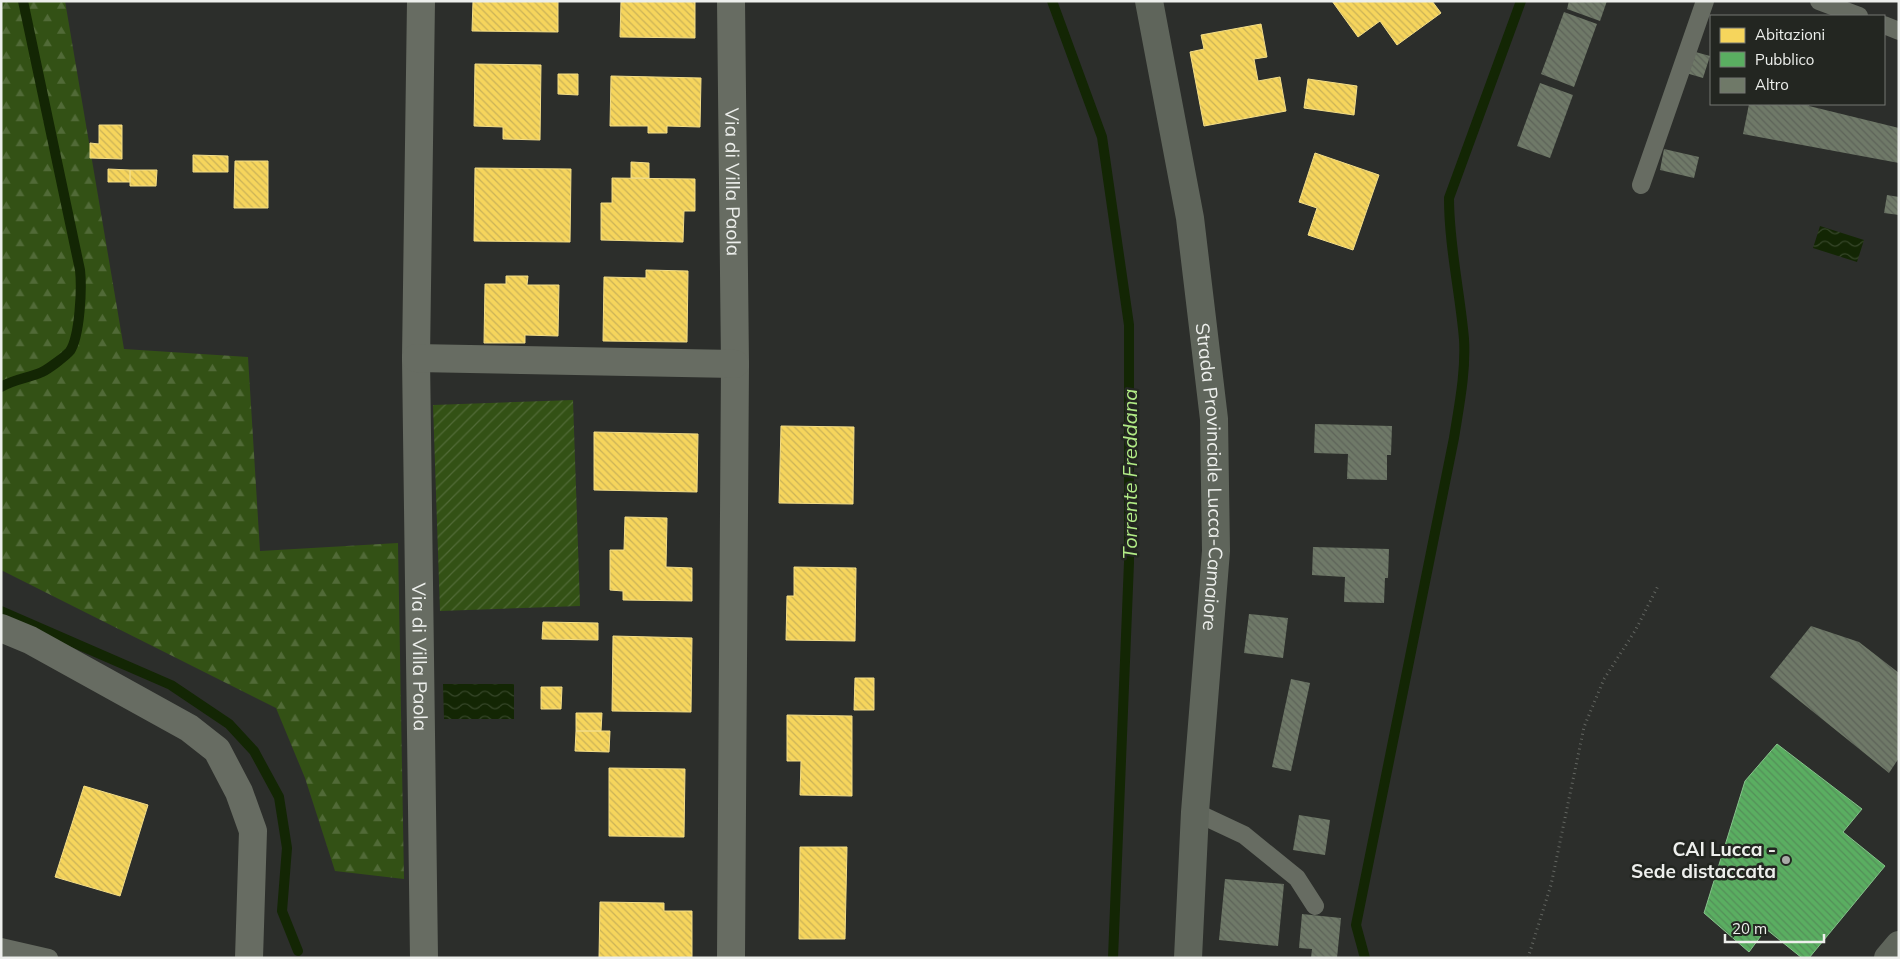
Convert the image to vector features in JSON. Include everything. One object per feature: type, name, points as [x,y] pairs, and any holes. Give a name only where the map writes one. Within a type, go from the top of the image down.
[{"type":"main road","name":"Strada Provinciale Lucca-Camaiore","points":[[1149,1],[1190,218],[1214,419],[1216,551],[1195,812],[1188,958]]},
{"type":"main road","points":[[1190,920],[1195,958]]},
{"type":"main road","points":[[1888,958],[1899,945]]},
{"type":"street","name":"Via di Villa Paola","points":[[421,1],[416,358],[424,958]]},
{"type":"street","name":"Via di Villa Paola","points":[[731,1],[735,364],[731,958]]},
{"type":"street","points":[[416,358],[735,364]]},
{"type":"street","points":[[1,628],[30,640],[190,728],[217,750],[239,792],[253,831],[248,958]]},
{"type":"lane","points":[[1641,185],[1705,1]]},
{"type":"lane","points":[[1819,1],[1856,15]]},
{"type":"lane","points":[[1885,25],[1899,31]]},
{"type":"lane","points":[[1195,812],[1244,835],[1297,878],[1315,906]]},
{"type":"lane","points":[[1,947],[48,958]]},
{"type":"path","points":[[1528,958],[1551,885],[1584,727],[1604,679],[1635,631],[1658,586]]},
{"type":"green space","points":[[1,1],[65,1],[124,349],[248,357],[260,551],[398,543],[404,879],[335,871],[305,778],[276,708],[1,570]]},
{"type":"green space","points":[[573,400],[580,606],[440,611],[433,405]]},
{"type":"water","points":[[1820,226],[1864,240],[1857,262],[1813,248]]},
{"type":"water","points":[[443,684],[514,684],[514,719],[444,719]]},
{"type":"building: Abitazioni","points":[[473,1],[558,1],[558,32],[472,31]]},
{"type":"building: Abitazioni","points":[[621,1],[695,1],[695,38],[620,37]]},
{"type":"building: Abitazioni","points":[[1332,1],[1432,1],[1441,13],[1397,45],[1380,21],[1358,37]]},
{"type":"building: Abitazioni","points":[[1261,24],[1267,57],[1254,59],[1258,81],[1280,77],[1286,111],[1204,126],[1190,52],[1204,49],[1201,35]]},
{"type":"building: Abitazioni","points":[[475,64],[541,65],[540,140],[503,139],[503,127],[474,126]]},
{"type":"building: Abitazioni","points":[[558,74],[578,74],[578,95],[558,94]]},
{"type":"building: Abitazioni","points":[[611,76],[701,78],[700,127],[667,126],[667,133],[648,133],[648,126],[610,126]]},
{"type":"building: Abitazioni","points":[[1308,79],[1357,86],[1354,115],[1304,108]]},
{"type":"building: Abitazioni","points":[[99,125],[122,125],[122,159],[90,158],[90,143],[99,144]]},
{"type":"building: Abitazioni","points":[[1315,153],[1379,175],[1353,250],[1308,235],[1317,208],[1299,202]]},
{"type":"building: Abitazioni","points":[[193,155],[228,156],[228,172],[193,172]]},
{"type":"building: Abitazioni","points":[[235,161],[268,161],[268,208],[234,208]]},
{"type":"building: Abitazioni","points":[[631,162],[649,163],[649,178],[631,178]]},
{"type":"building: Abitazioni","points":[[475,168],[571,169],[570,242],[474,241]]},
{"type":"building: Abitazioni","points":[[108,169],[130,170],[130,182],[108,182]]},
{"type":"building: Abitazioni","points":[[130,170],[157,170],[156,186],[130,186]]},
{"type":"building: Abitazioni","points":[[612,178],[695,179],[695,211],[684,211],[683,242],[601,240],[601,203],[612,203]]},
{"type":"building: Abitazioni","points":[[646,270],[688,271],[687,342],[603,341],[604,277],[646,278]]},
{"type":"building: Abitazioni","points":[[506,276],[528,276],[527,285],[559,285],[558,336],[525,335],[525,343],[484,343],[485,284],[506,284]]},
{"type":"building: Abitazioni","points":[[781,426],[854,427],[853,504],[779,503]]},
{"type":"building: Abitazioni","points":[[594,432],[698,434],[697,492],[594,490]]},
{"type":"building: Abitazioni","points":[[625,517],[667,518],[666,567],[692,568],[692,601],[623,600],[623,591],[610,590],[610,550],[624,550]]},
{"type":"building: Abitazioni","points":[[794,567],[856,568],[855,641],[786,640],[787,596],[794,596]]},
{"type":"building: Abitazioni","points":[[543,622],[598,623],[598,640],[542,639]]},
{"type":"building: Abitazioni","points":[[613,636],[692,638],[691,712],[612,711]]},
{"type":"building: Abitazioni","points":[[855,678],[874,678],[874,710],[854,710]]},
{"type":"building: Abitazioni","points":[[541,687],[562,687],[561,709],[541,709]]},
{"type":"building: Abitazioni","points":[[576,713],[602,713],[601,731],[576,731]]},
{"type":"building: Abitazioni","points":[[787,715],[852,716],[852,796],[800,795],[801,761],[787,761]]},
{"type":"building: Abitazioni","points":[[576,731],[610,731],[609,752],[575,751]]},
{"type":"building: Abitazioni","points":[[609,768],[685,769],[684,837],[609,836]]},
{"type":"building: Abitazioni","points":[[84,786],[148,805],[120,896],[55,877]]},
{"type":"building: Abitazioni","points":[[800,847],[847,847],[845,939],[799,939]]},
{"type":"building: Abitazioni","points":[[600,902],[664,903],[664,911],[692,911],[692,958],[599,958]]},
{"type":"building: Pubblico","points":[[1777,744],[1862,809],[1843,832],[1885,866],[1809,958],[1802,958],[1766,929],[1749,952],[1704,913],[1745,781]]},
{"type":"building: Altro","points":[[1569,1],[1607,1],[1600,21],[1567,9]]},
{"type":"building: Altro","points":[[1564,12],[1597,24],[1574,87],[1541,74]]},
{"type":"building: Altro","points":[[1692,51],[1710,56],[1703,78],[1686,73]]},
{"type":"building: Altro","points":[[1540,83],[1573,95],[1550,158],[1517,146]]},
{"type":"building: Altro","points":[[1749,105],[1810,105],[1899,128],[1899,163],[1743,134]]},
{"type":"building: Altro","points":[[1664,149],[1699,157],[1694,178],[1660,170]]},
{"type":"building: Altro","points":[[1887,195],[1899,197],[1899,215],[1884,213]]},
{"type":"building: Altro","points":[[1315,424],[1392,426],[1391,455],[1387,455],[1387,480],[1347,479],[1348,454],[1314,453]]},
{"type":"building: Altro","points":[[1313,547],[1389,549],[1388,578],[1385,578],[1384,603],[1344,602],[1345,577],[1312,575]]},
{"type":"building: Altro","points":[[1249,614],[1288,618],[1283,658],[1244,653]]},
{"type":"building: Altro","points":[[1811,626],[1859,642],[1899,673],[1899,758],[1889,773],[1770,677]]},
{"type":"building: Altro","points":[[1291,679],[1310,683],[1291,771],[1272,767]]},
{"type":"building: Altro","points":[[1299,815],[1330,820],[1325,855],[1293,850]]},
{"type":"building: Altro","points":[[1225,879],[1284,884],[1278,946],[1219,940]]},
{"type":"building: Altro","points":[[1302,914],[1341,918],[1337,958],[1311,958],[1312,949],[1299,948]]},
{"type":"waterway","points":[[1,387],[44,371],[70,351],[78,324],[81,288],[80,270],[23,1]]},
{"type":"waterway","name":"Torrente Freddana","points":[[1052,1],[1102,137],[1129,325],[1129,562],[1113,958]]},
{"type":"waterway","points":[[1365,958],[1356,925],[1454,438],[1463,376],[1464,339],[1449,216],[1449,198],[1521,1]]},
{"type":"waterway","points":[[1,611],[171,685],[229,724],[254,751],[279,797],[287,848],[282,911],[298,951]]},
{"type":"place","name":"CAI Lucca - Sede distaccata","points":[[1786,860]]}]
